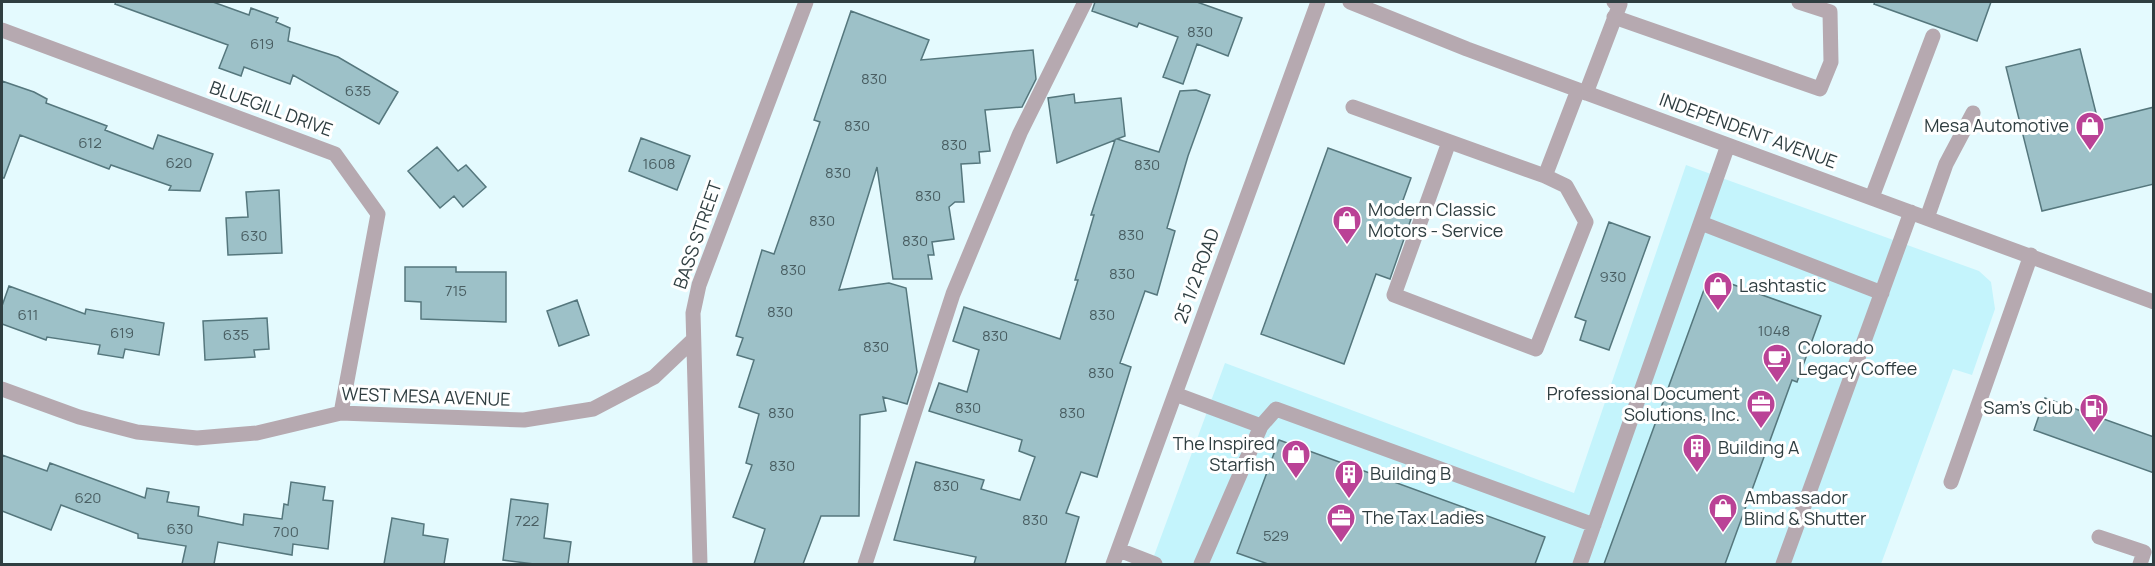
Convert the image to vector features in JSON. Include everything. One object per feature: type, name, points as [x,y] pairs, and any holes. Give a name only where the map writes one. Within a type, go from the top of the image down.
[{"type":"street","name":"BASS STREET","points":[[700,564],[693,313],[699,285],[806,2]]},
{"type":"street","points":[[865,564],[953,294],[1020,133],[1085,2]]},
{"type":"street","name":"25 1/2 ROAD","points":[[1116,557],[1318,2]]},
{"type":"street","name":"INDEPENDENT AVENUE","points":[[1350,2],[1467,49],[2154,300]]},
{"type":"street","points":[[1545,176],[1618,6],[1820,89],[1831,62],[1830,12],[1799,2]]},
{"type":"street","name":"BLUEGILL DRIVE","points":[[2,30],[335,154],[378,214],[341,412]]},
{"type":"street","points":[[1872,197],[1933,36]]},
{"type":"street","points":[[1353,107],[1545,176],[1566,186],[1586,222],[1536,349],[1394,296],[1449,142]]},
{"type":"street","points":[[1927,218],[1946,164],[1973,113]]},
{"type":"street","points":[[1580,564],[1728,145]]},
{"type":"street","points":[[1783,564],[1911,212]]},
{"type":"street","points":[[1701,223],[1882,293]]},
{"type":"street","points":[[1951,482],[2031,255]]},
{"type":"street","name":"WEST MESA AVENUE","points":[[2,388],[79,417],[137,432],[197,438],[257,433],[341,412],[524,420],[593,409],[654,377],[692,341]]},
{"type":"street","points":[[1175,394],[1261,426]]},
{"type":"street","points":[[1201,564],[1261,426],[1275,409],[1594,525]]},
{"type":"street","points":[[2099,537],[2144,552],[2140,564]]},
{"type":"street","points":[[1116,557],[1155,564]]},
{"type":"shaded area","points":[[1686,165],[1979,271],[1991,282],[1995,309],[1972,375],[1953,369],[1881,564],[1151,564],[1225,363],[1574,493]]},
{"type":"building","points":[[116,2],[213,2],[249,15],[251,8],[278,18],[276,22],[290,28],[288,41],[338,57],[398,92],[379,124],[293,75],[290,84],[244,67],[241,76],[219,68],[228,45],[115,4]]},
{"type":"building","points":[[1095,2],[1197,2],[1242,18],[1228,56],[1197,44],[1183,84],[1163,77],[1178,37],[1139,23],[1137,27],[1092,11]]},
{"type":"building","points":[[1875,2],[1991,2],[1977,41],[1874,4]]},
{"type":"building","points":[[851,11],[929,40],[921,60],[1033,50],[1036,79],[1022,107],[985,110],[990,151],[979,152],[980,163],[961,164],[964,202],[955,202],[949,207],[954,239],[932,242],[934,255],[928,255],[932,279],[893,279],[877,167],[839,290],[889,283],[906,288],[917,372],[907,404],[883,397],[886,411],[860,415],[859,516],[821,516],[803,564],[754,564],[765,529],[733,517],[752,465],[746,463],[759,414],[739,407],[754,360],[737,355],[743,338],[736,336],[762,250],[774,254],[820,122],[814,120]]},
{"type":"building","name":"Mesa Automotive","points":[[2080,49],[2098,121],[2154,107],[2154,184],[2042,211],[2006,67]]},
{"type":"building","points":[[2,81],[34,92],[47,99],[46,103],[107,126],[105,130],[153,149],[158,135],[213,154],[200,191],[169,190],[171,186],[111,165],[109,169],[20,135],[4,178],[2,178]]},
{"type":"building","points":[[1196,90],[1210,95],[1188,156],[1167,228],[1175,231],[1157,295],[1145,291],[1120,363],[1131,367],[1097,477],[1081,472],[1066,513],[1079,517],[1065,564],[974,564],[976,557],[894,540],[916,462],[984,480],[981,489],[1020,500],[1035,457],[1019,451],[1022,440],[929,411],[939,383],[967,392],[979,350],[953,341],[964,307],[1060,339],[1078,280],[1075,280],[1094,215],[1091,215],[1115,140],[1057,163],[1048,98],[1074,94],[1075,103],[1121,98],[1125,136],[1117,139],[1159,152],[1180,91]]},
{"type":"building","points":[[641,138],[690,156],[677,190],[629,171]]},
{"type":"building","points":[[437,147],[458,171],[466,165],[486,187],[463,207],[454,196],[440,208],[408,171]]},
{"type":"building","name":"Modern Classic Motors - Service","points":[[1328,148],[1411,178],[1398,214],[1411,219],[1390,279],[1376,274],[1344,364],[1261,334]]},
{"type":"building","points":[[279,190],[282,253],[228,255],[226,218],[248,217],[246,192]]},
{"type":"building","points":[[1609,222],[1650,237],[1609,350],[1580,340],[1586,321],[1575,317]]},
{"type":"building","points":[[405,267],[456,267],[456,272],[506,272],[506,322],[421,319],[421,302],[405,301]]},
{"type":"building","name":"Building A","points":[[1709,276],[1821,316],[1797,382],[1792,380],[1725,564],[1604,564]]},
{"type":"building","points":[[9,286],[85,314],[86,309],[164,323],[159,355],[125,349],[123,358],[98,354],[100,345],[47,337],[46,340],[2,324],[2,306]]},
{"type":"building","points":[[577,300],[589,335],[559,346],[547,311]]},
{"type":"building","points":[[267,318],[269,349],[254,350],[255,357],[205,360],[203,321]]},
{"type":"building","name":"Sam's Club","points":[[2045,398],[2154,437],[2154,473],[2034,430]]},
{"type":"building","name":"Building B","points":[[1279,440],[1545,537],[1535,564],[1268,564],[1237,553]]},
{"type":"building","points":[[2,455],[47,471],[50,463],[145,498],[147,488],[169,492],[167,502],[199,507],[198,516],[243,525],[244,514],[282,519],[284,504],[288,505],[291,482],[325,487],[323,500],[333,501],[328,549],[293,544],[292,555],[218,542],[214,564],[182,564],[186,546],[138,538],[138,534],[61,505],[51,530],[2,511]]},
{"type":"building","points":[[511,499],[548,504],[544,538],[571,542],[568,564],[534,564],[503,560]]},
{"type":"building","points":[[392,518],[424,524],[423,535],[448,539],[444,564],[384,564]]},
{"type":"place","name":"Mesa Automotive","points":[[2090,152]]},
{"type":"place","name":"Modern Classic Motors - Service","points":[[1347,246]]},
{"type":"place","name":"Lashtastic","points":[[1718,312]]},
{"type":"place","name":"Colorado Legacy Coffee","points":[[1777,384]]},
{"type":"place","name":"Professional Document Solutions, Inc.","points":[[1761,430]]},
{"type":"place","name":"Sam's Club","points":[[2094,434]]},
{"type":"place","name":"Building A","points":[[1697,474]]},
{"type":"place","name":"The Inspired Starfish","points":[[1296,480]]},
{"type":"place","name":"Building B","points":[[1349,500]]},
{"type":"place","name":"Ambassador Blind & Shutter","points":[[1723,534]]},
{"type":"place","name":"The Tax Ladies","points":[[1341,544]]}]
